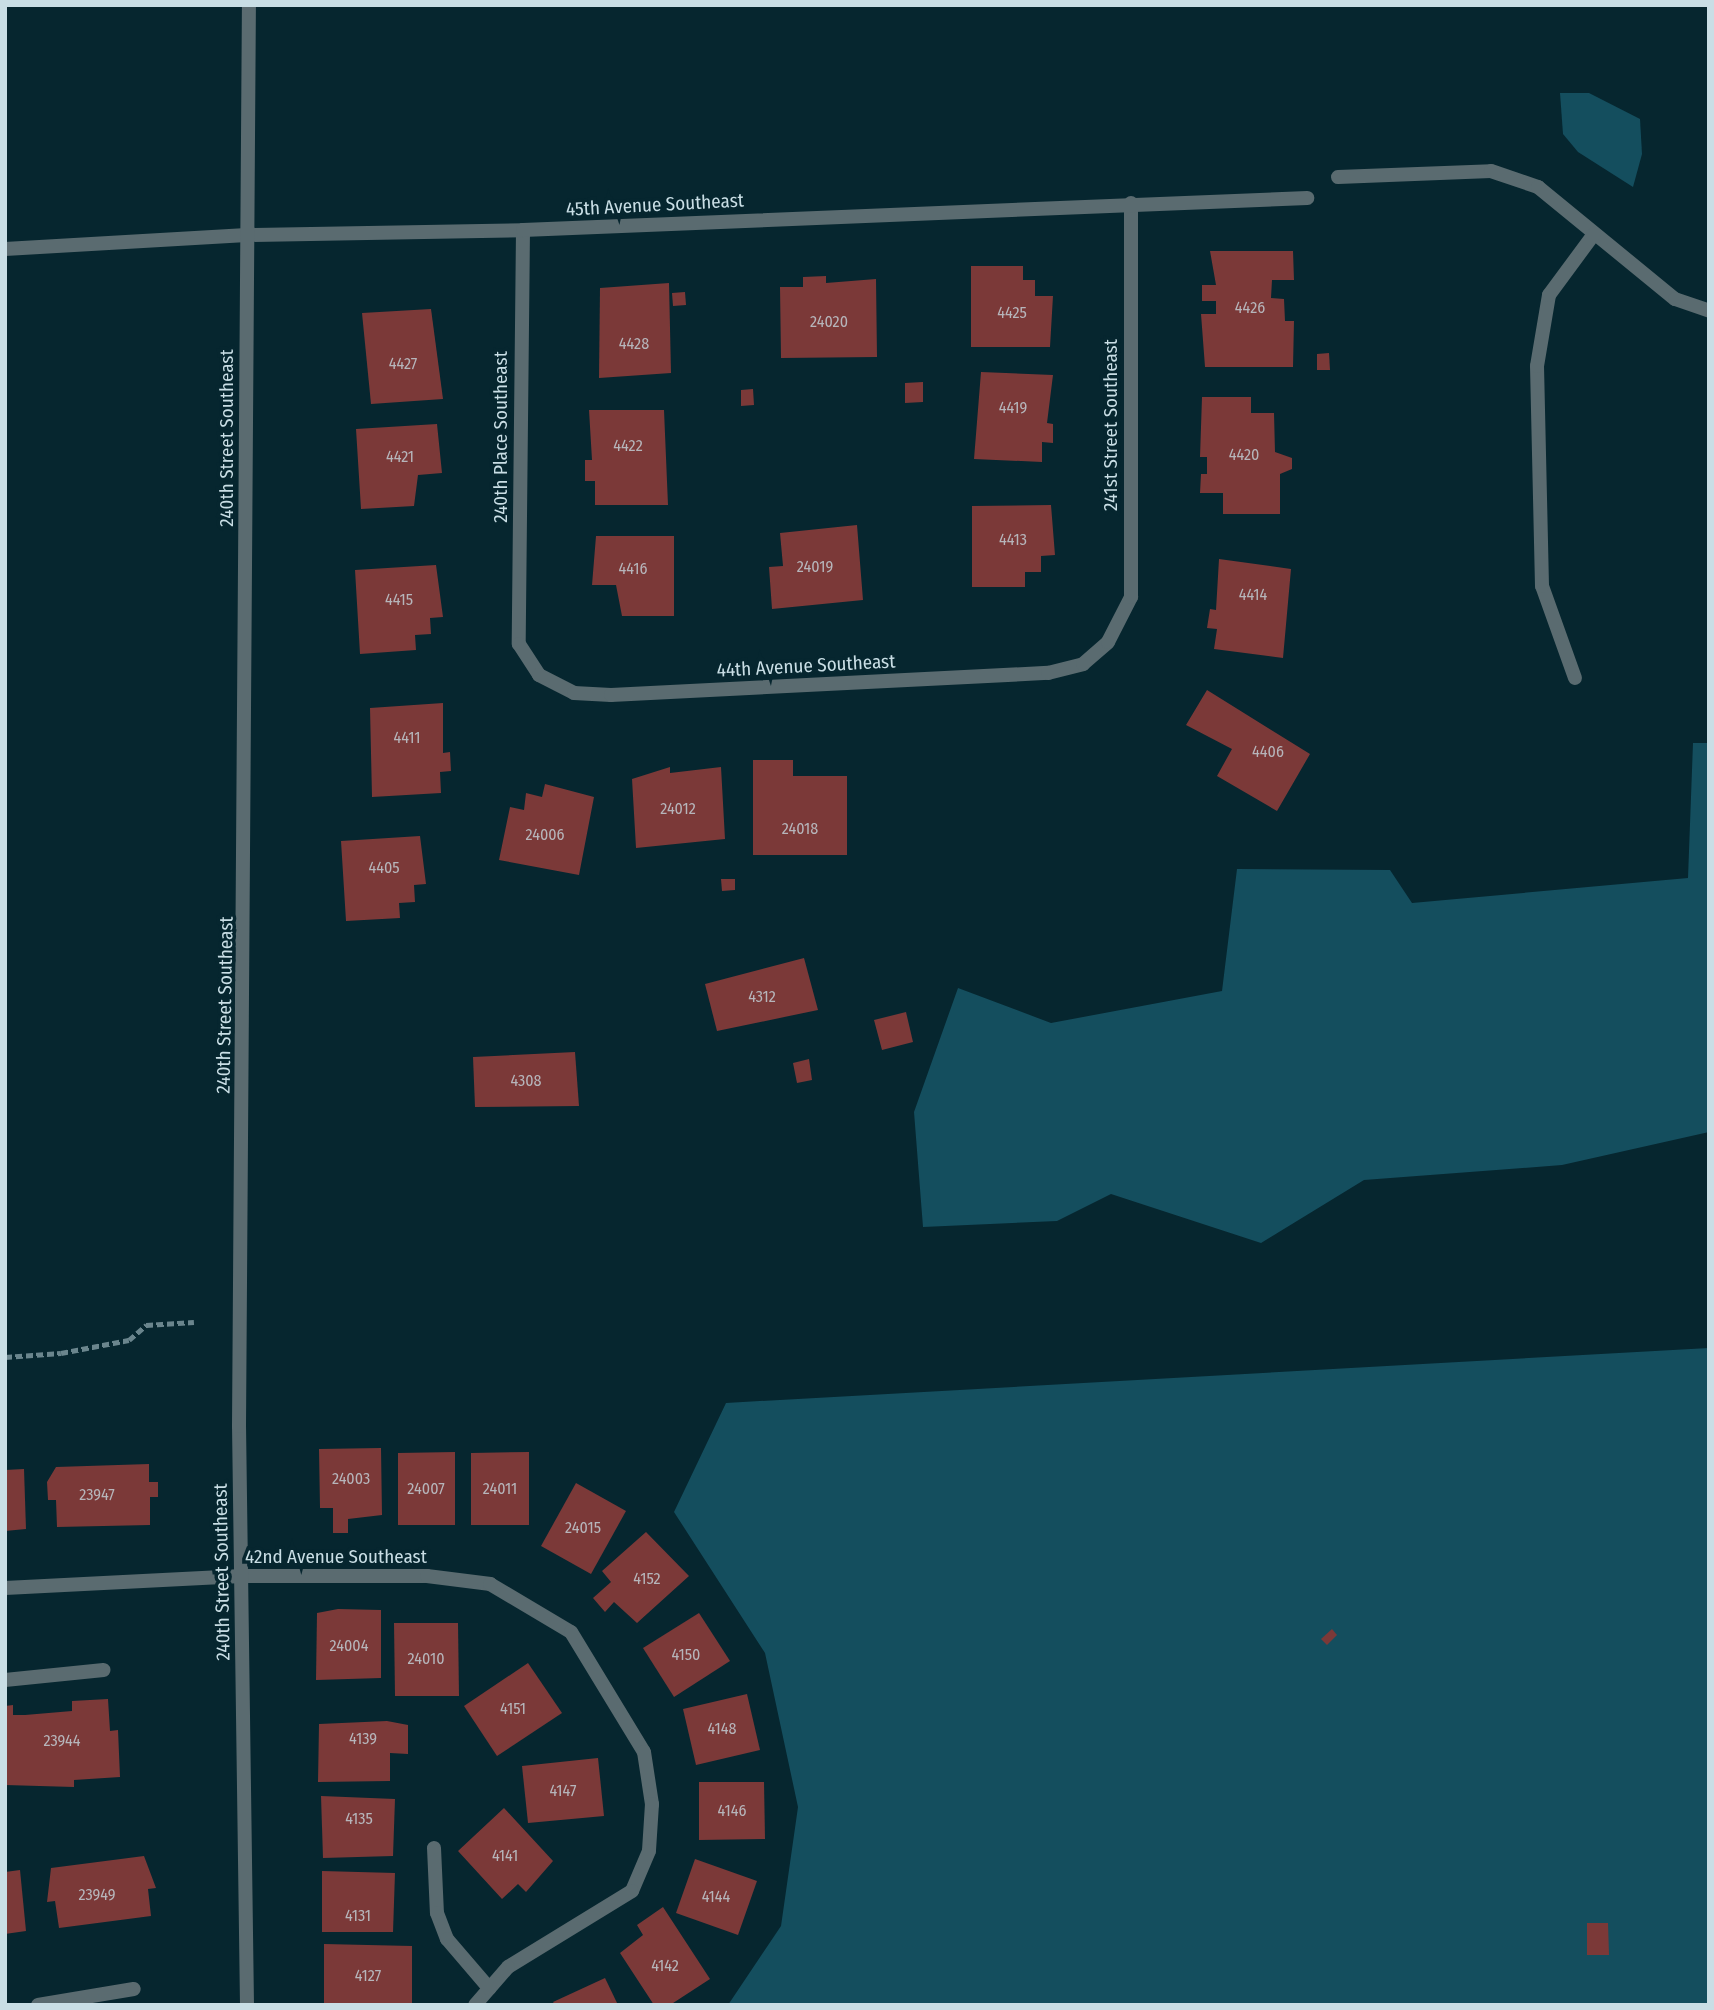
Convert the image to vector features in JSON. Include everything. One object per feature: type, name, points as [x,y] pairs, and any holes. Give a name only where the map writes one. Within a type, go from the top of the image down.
[{"type":"street","name":"240th Street Southeast","points":[[247,2005],[242,1576],[248,5]]},
{"type":"street","points":[[1338,177],[1492,171],[1547,192],[1675,299],[1709,311]]},
{"type":"street","name":"45th Avenue Southeast","points":[[5,249],[247,235],[523,230],[1130,203],[1307,198]]},
{"type":"street","name":"241st Street Southeast","points":[[1108,642],[1131,597],[1130,203]]},
{"type":"street","name":"240th Place Southeast","points":[[519,644],[523,230]]},
{"type":"street","points":[[1575,678],[1542,586],[1537,366],[1549,295],[1594,234]]},
{"type":"street","name":"44th Avenue Southeast","points":[[519,644],[539,675],[574,693],[611,695],[1048,673],[1083,664],[1108,642]]},
{"type":"street","name":"42nd Avenue Southeast","points":[[5,1588],[242,1576],[427,1576],[490,1584],[571,1632],[593,1664],[644,1752],[652,1804],[649,1851],[632,1891],[508,1967],[489,1988]]},
{"type":"street","points":[[5,1680],[103,1670]]},
{"type":"street","points":[[435,1848],[437,1913],[447,1939],[489,1988],[475,2005]]},
{"type":"street","points":[[38,2005],[134,1989]]},
{"type":"path","points":[[5,1357],[129,1340],[146,1325],[194,1322]]},
{"type":"shaded area","points":[[1560,93],[1589,93],[1640,119],[1642,154],[1633,187],[1578,152],[1563,134]]},
{"type":"shaded area","points":[[1693,743],[1709,743],[1709,1132],[1562,1165],[1364,1180],[1261,1243],[1111,1194],[1057,1221],[923,1227],[914,1112],[958,988],[1051,1023],[1222,991],[1237,869],[1390,870],[1412,903],[1688,878]]},
{"type":"shaded area","points":[[1709,1348],[1709,2005],[728,2005],[781,1926],[798,1807],[765,1653],[674,1512],[726,1403]]},
{"type":"building","points":[[1210,251],[1293,251],[1294,280],[1272,280],[1271,298],[1284,299],[1285,321],[1294,321],[1293,367],[1205,367],[1201,314],[1216,314],[1216,301],[1202,301],[1202,285],[1216,285]]},
{"type":"building","points":[[971,266],[1023,266],[1023,280],[1035,280],[1035,296],[1053,296],[1050,347],[971,347]]},
{"type":"building","points":[[826,276],[826,283],[876,279],[877,357],[781,358],[780,287],[803,287],[803,277]]},
{"type":"building","points":[[669,283],[671,373],[599,378],[600,288]]},
{"type":"building","points":[[685,292],[686,305],[673,306],[672,293]]},
{"type":"building","points":[[431,309],[443,399],[371,404],[362,313]]},
{"type":"building","points":[[1329,353],[1330,370],[1317,370],[1317,354]]},
{"type":"building","points":[[981,372],[1053,375],[1047,423],[1053,424],[1053,443],[1042,442],[1042,462],[974,459]]},
{"type":"building","points":[[923,382],[923,402],[905,403],[905,383]]},
{"type":"building","points":[[753,389],[754,405],[741,406],[741,390]]},
{"type":"building","points":[[1202,397],[1251,397],[1251,413],[1274,413],[1275,452],[1292,458],[1292,469],[1280,474],[1280,514],[1223,514],[1223,493],[1200,493],[1201,474],[1207,474],[1207,457],[1200,457]]},
{"type":"building","points":[[589,410],[664,410],[668,505],[595,505],[595,481],[585,481],[585,460],[592,460]]},
{"type":"building","points":[[437,424],[442,473],[418,475],[414,506],[361,509],[356,429]]},
{"type":"building","points":[[1051,505],[1055,555],[1041,556],[1041,572],[1025,572],[1025,587],[972,587],[972,506]]},
{"type":"building","points":[[857,525],[863,600],[772,609],[769,567],[783,566],[780,533]]},
{"type":"building","points":[[596,536],[674,536],[674,616],[622,616],[616,585],[592,585]]},
{"type":"building","points":[[1219,559],[1291,569],[1283,658],[1214,649],[1217,629],[1207,628],[1210,609],[1216,610]]},
{"type":"building","points":[[436,565],[443,617],[430,618],[431,634],[415,635],[416,650],[360,654],[355,570]]},
{"type":"building","points":[[1207,690],[1310,754],[1277,811],[1217,776],[1232,749],[1186,725]]},
{"type":"building","points":[[443,703],[443,753],[450,752],[451,771],[440,772],[441,793],[372,797],[370,708]]},
{"type":"building","points":[[753,760],[793,760],[793,776],[847,776],[847,855],[753,855]]},
{"type":"building","points":[[670,767],[670,773],[721,767],[725,839],[636,848],[632,779]]},
{"type":"building","points":[[545,784],[594,797],[579,875],[499,860],[510,807],[524,810],[526,793],[542,797]]},
{"type":"building","points":[[420,836],[426,884],[414,885],[415,902],[399,903],[400,918],[346,921],[341,841]]},
{"type":"building","points":[[721,879],[735,879],[735,890],[722,891]]},
{"type":"building","points":[[804,958],[818,1010],[717,1031],[705,984]]},
{"type":"building","points":[[906,1012],[913,1042],[882,1050],[874,1020]]},
{"type":"building","points":[[575,1052],[579,1106],[475,1107],[473,1057]]},
{"type":"building","points":[[809,1059],[812,1080],[797,1083],[793,1063]]},
{"type":"building","points":[[381,1448],[382,1515],[348,1519],[348,1533],[333,1533],[333,1508],[320,1508],[319,1449]]},
{"type":"building","points":[[455,1452],[455,1525],[398,1525],[398,1453]]},
{"type":"building","points":[[529,1452],[529,1525],[471,1525],[471,1453]]},
{"type":"building","points":[[149,1464],[149,1482],[158,1482],[158,1497],[150,1497],[150,1525],[57,1527],[56,1500],[48,1500],[47,1482],[56,1467]]},
{"type":"building","points":[[24,1469],[26,1529],[5,1531],[5,1470]]},
{"type":"building","points":[[576,1483],[626,1511],[591,1574],[541,1546]]},
{"type":"building","points":[[646,1532],[689,1576],[637,1623],[614,1602],[605,1612],[593,1598],[611,1582],[602,1571]]},
{"type":"building","points":[[338,1609],[381,1610],[381,1678],[316,1680],[317,1613]]},
{"type":"building","points":[[699,1613],[730,1661],[674,1697],[643,1648]]},
{"type":"building","points":[[394,1623],[458,1623],[459,1696],[395,1696]]},
{"type":"building","points":[[1332,1629],[1337,1635],[1327,1645],[1321,1639]]},
{"type":"building","points":[[528,1663],[562,1713],[497,1756],[464,1706]]},
{"type":"building","points":[[747,1694],[760,1750],[696,1765],[683,1709]]},
{"type":"building","points":[[108,1699],[110,1731],[118,1730],[120,1777],[74,1780],[74,1787],[5,1785],[5,1706],[13,1705],[13,1715],[25,1715],[72,1711],[72,1701]]},
{"type":"building","points":[[387,1721],[408,1725],[408,1754],[390,1753],[390,1781],[318,1782],[319,1724]]},
{"type":"building","points":[[598,1758],[604,1816],[528,1823],[522,1766]]},
{"type":"building","points":[[699,1782],[764,1782],[765,1839],[699,1840]]},
{"type":"building","points":[[321,1796],[395,1799],[393,1856],[323,1858]]},
{"type":"building","points":[[504,1808],[553,1861],[526,1892],[518,1884],[502,1899],[458,1851]]},
{"type":"building","points":[[144,1856],[156,1888],[148,1889],[151,1916],[59,1928],[55,1901],[47,1902],[51,1868]]},
{"type":"building","points":[[695,1859],[757,1881],[738,1935],[676,1913]]},
{"type":"building","points":[[20,1870],[26,1931],[5,1934],[5,1872]]},
{"type":"building","points":[[322,1871],[395,1873],[393,1932],[322,1932]]},
{"type":"building","points":[[663,1907],[710,1979],[670,2005],[654,2005],[620,1953],[643,1935],[637,1925]]},
{"type":"building","points":[[1587,1923],[1608,1923],[1609,1955],[1587,1955]]},
{"type":"building","points":[[324,1944],[412,1946],[412,2005],[324,2005]]},
{"type":"building","points":[[605,1978],[618,2005],[555,2005],[553,2002]]}]
